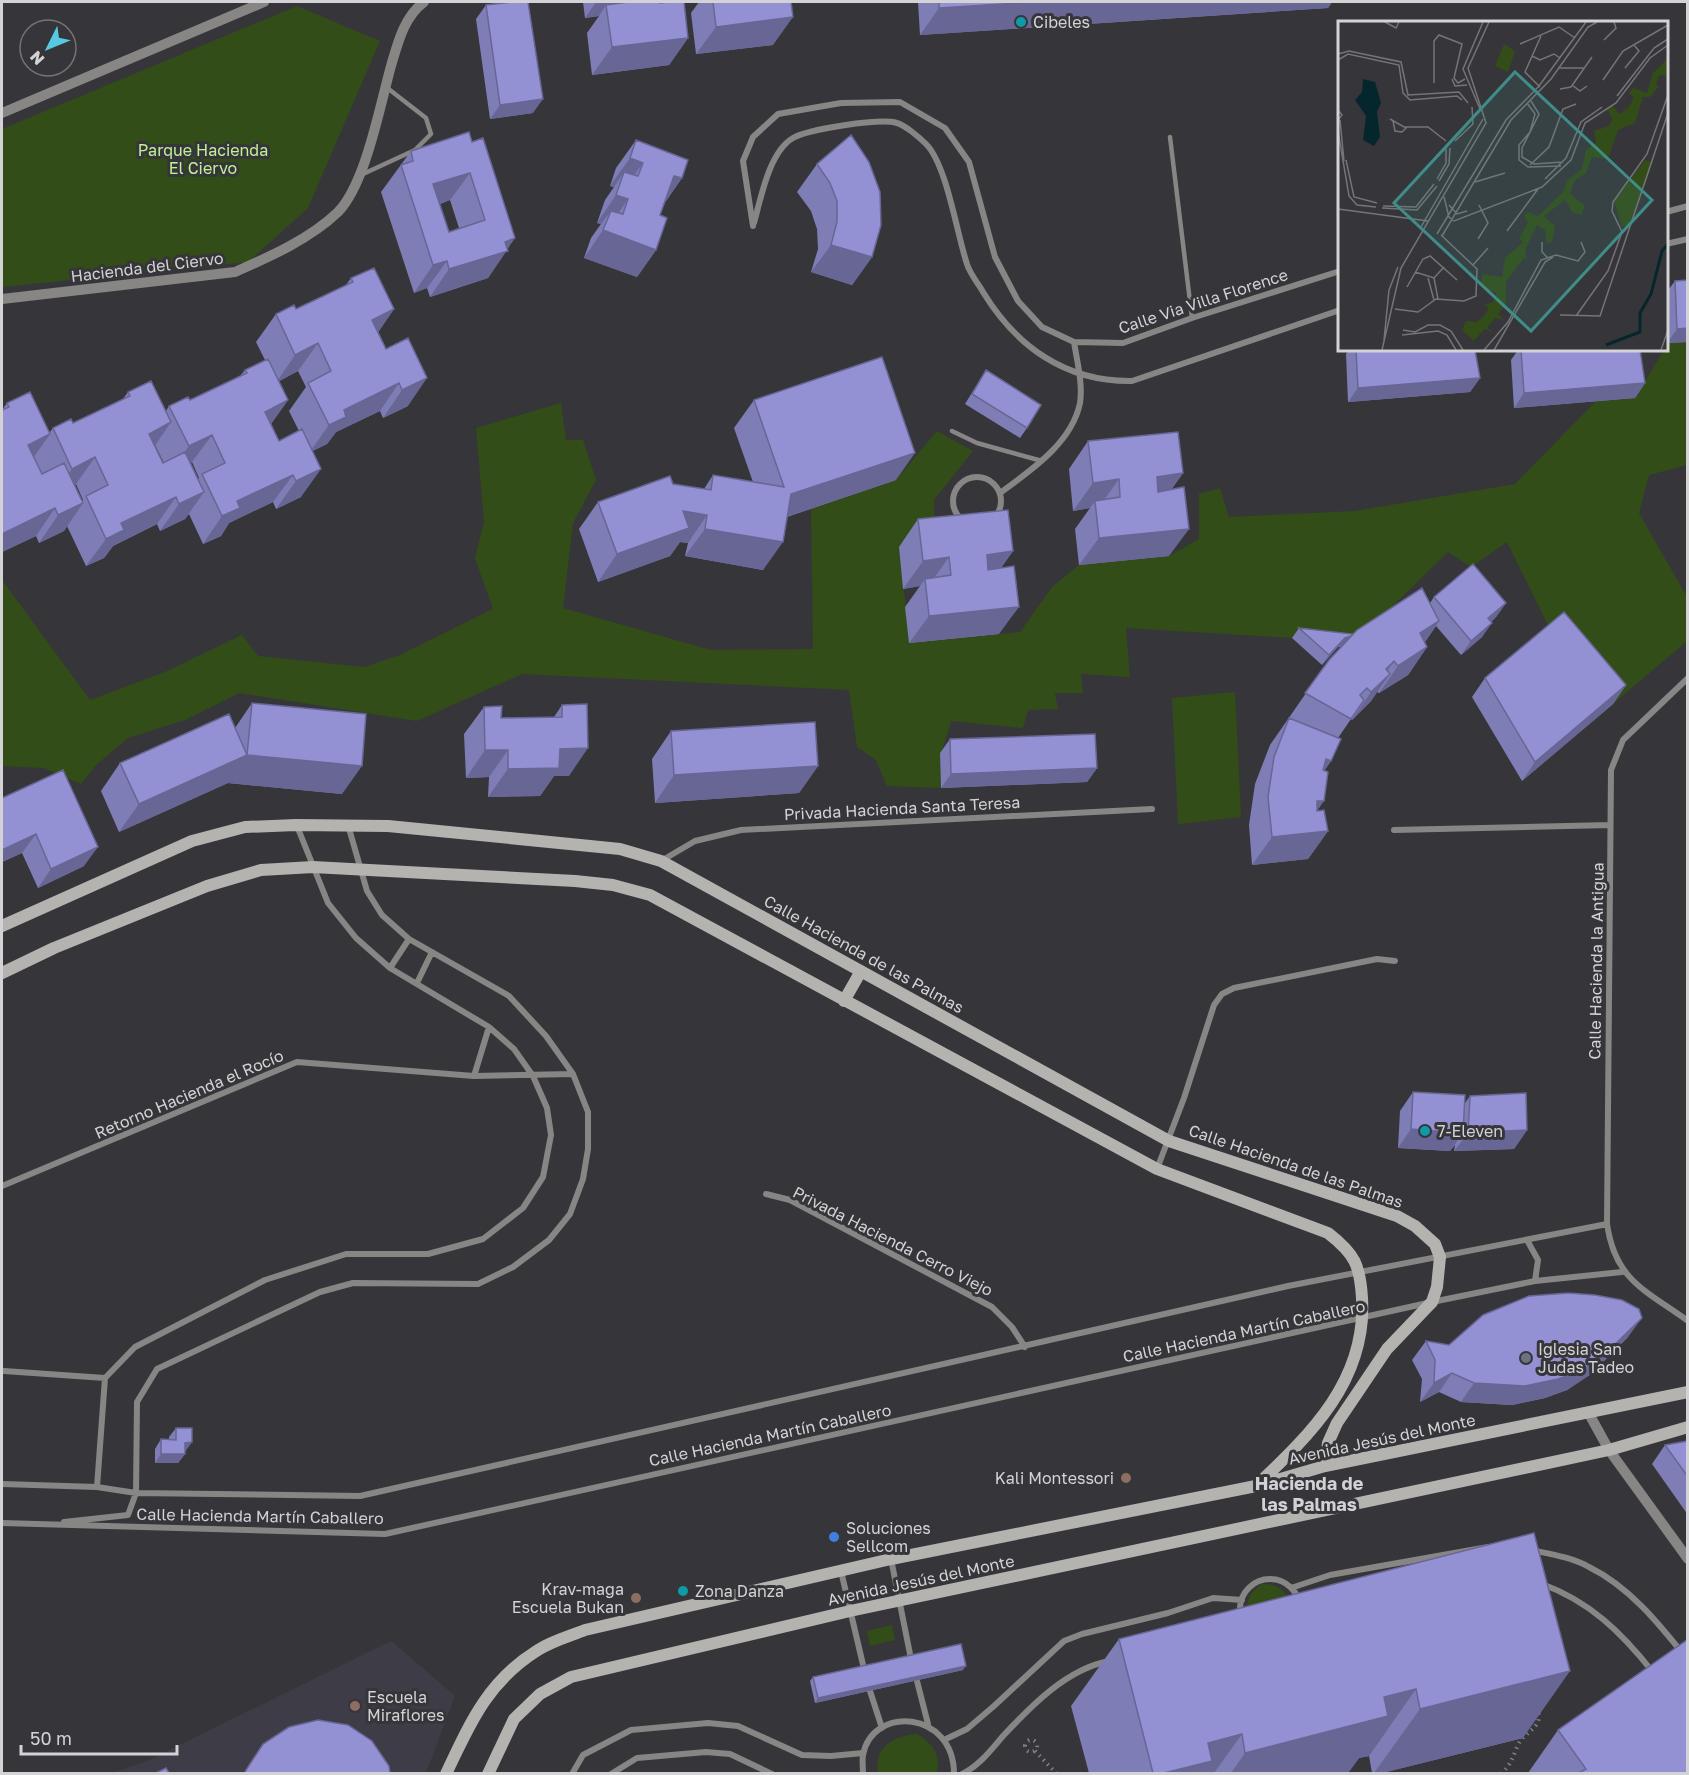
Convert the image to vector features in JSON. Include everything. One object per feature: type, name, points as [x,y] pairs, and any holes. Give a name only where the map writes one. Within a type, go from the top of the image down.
[{"type":"main road","name":"Calle Hacienda de las Palmas","points":[[2,926],[192,841],[245,827],[348,825],[620,849],[661,861],[1169,1141],[1397,1216],[1435,1244],[1440,1257]]},
{"type":"main road","points":[[2,973],[54,948],[207,886],[261,870],[313,867],[574,881],[613,885],[650,895],[1158,1169],[1328,1233],[1345,1246],[1360,1272],[1363,1318],[1349,1375],[1338,1397],[1302,1443],[1257,1486]]},
{"type":"main road","points":[[844,1001],[861,970]]},
{"type":"main road","points":[[1325,1466],[1328,1443],[1337,1423],[1387,1348],[1432,1302],[1437,1287],[1440,1257]]},
{"type":"main road","name":"Avenida Jesús del Monte","points":[[446,1773],[478,1707],[503,1676],[539,1649],[585,1630],[891,1559],[1257,1486],[1325,1466],[1688,1392]]},
{"type":"main road","name":"Avenida Jesús del Monte","points":[[488,1773],[514,1719],[540,1694],[571,1677],[850,1611],[1609,1450],[1688,1427]]},
{"type":"street","points":[[2,113],[264,2]]},
{"type":"street","name":"Hacienda del Ciervo","points":[[2,299],[235,272],[261,261],[302,237],[339,211],[361,175],[401,34],[415,9],[424,2]]},
{"type":"street","name":"Calle Via Villa Florence","points":[[1338,273],[1192,318],[1123,343],[1074,342],[1042,327],[1018,301],[995,257],[969,162],[945,128],[900,102],[841,103],[778,114],[753,137],[743,161],[753,226],[770,165],[793,138],[846,124],[897,123],[928,145],[943,176],[968,267],[998,317],[1028,348],[1079,374],[1115,381],[1132,381],[1338,311]]},
{"type":"street","points":[[1668,211],[1688,206]]},
{"type":"street","points":[[1668,244],[1688,239]]},
{"type":"street","points":[[1000,493],[1042,461],[1070,427],[1080,403],[1079,374],[1074,342]]},
{"type":"street","points":[[981,477],[996,485],[1000,493],[1001,501],[995,517],[980,525],[964,523],[953,510],[954,494],[965,481],[981,477]]},
{"type":"street","name":"Calle Hacienda la Antigua","points":[[1622,1272],[1615,1257],[1607,1224],[1611,770],[1623,740],[1688,678]]},
{"type":"street","name":"Privada Hacienda Santa Teresa","points":[[661,861],[695,841],[741,830],[1152,809]]},
{"type":"street","points":[[97,1487],[105,1378],[135,1347],[265,1280],[346,1254],[428,1254],[483,1239],[523,1208],[543,1177],[551,1135],[547,1108],[532,1077],[514,1049],[489,1027],[390,968],[356,938],[328,903],[296,825]]},
{"type":"street","points":[[36,1524],[128,1515],[135,1493],[137,1402],[158,1369],[320,1292],[353,1283],[478,1284],[513,1267],[549,1240],[570,1214],[583,1179],[588,1149],[588,1112],[573,1074],[546,1036],[509,996],[409,939],[382,915],[367,891],[348,825]]},
{"type":"street","points":[[1394,830],[1610,825]]},
{"type":"street","points":[[390,968],[409,939]]},
{"type":"street","points":[[417,983],[432,952]]},
{"type":"street","points":[[1158,1169],[1214,1005],[1222,994],[1234,988],[1377,959],[1395,961]]},
{"type":"street","points":[[474,1076],[489,1027]]},
{"type":"street","name":"Retorno Hacienda el Rocío","points":[[2,1186],[297,1062],[474,1076],[532,1077],[573,1074]]},
{"type":"street","name":"Privada Hacienda Cerro Viejo","points":[[766,1194],[790,1200],[992,1307],[1012,1327],[1025,1347]]},
{"type":"street","name":"Calle Hacienda Martín Caballero","points":[[2,1484],[97,1487],[135,1493],[360,1496],[1360,1272],[1607,1224]]},
{"type":"street","points":[[1527,1240],[1538,1260],[1535,1281]]},
{"type":"street","points":[[1622,1272],[1688,1321]]},
{"type":"street","name":"Calle Hacienda Martín Caballero","points":[[2,1523],[385,1534],[1432,1302],[1535,1281],[1622,1272]]},
{"type":"street","points":[[4,1371],[105,1378]]},
{"type":"street","points":[[1588,1412],[1609,1450],[1688,1559]]},
{"type":"street","points":[[1291,1588],[1330,1575],[1477,1547],[1499,1546]]},
{"type":"street","points":[[1520,1548],[1558,1555],[1589,1567],[1642,1606],[1688,1660]]},
{"type":"street","points":[[891,1559],[911,1659]]},
{"type":"street","points":[[841,1571],[864,1669]]},
{"type":"street","points":[[1269,1579],[1281,1581],[1291,1588],[1299,1602],[1300,1616],[1287,1634],[1273,1639],[1258,1637],[1247,1628],[1240,1610],[1247,1589],[1257,1582],[1269,1579]]},
{"type":"street","points":[[1532,1582],[1568,1593],[1596,1613],[1634,1648],[1658,1679]]},
{"type":"street","points":[[946,1739],[967,1729],[1064,1641],[1082,1634],[1168,1613],[1213,1598],[1242,1600]]},
{"type":"street","points":[[1300,1616],[1309,1614]]},
{"type":"street","points":[[1237,1632],[1247,1628]]},
{"type":"street","points":[[962,1773],[973,1768],[1012,1726],[1074,1672],[1116,1659]]},
{"type":"street","points":[[917,1681],[928,1724]]},
{"type":"street","points":[[870,1691],[882,1728]]},
{"type":"street","points":[[863,1773],[863,1753],[870,1739],[882,1728],[904,1720],[928,1724],[946,1739],[954,1758],[954,1773]]},
{"type":"street","points":[[572,1773],[583,1755],[631,1730],[708,1723],[738,1726],[802,1755],[831,1756],[863,1753]]},
{"type":"street","points":[[611,1773],[637,1758],[706,1752],[730,1754],[772,1773]]},
{"type":"lane","points":[[361,175],[416,150],[431,134],[426,118],[385,87]]},
{"type":"lane","points":[[1170,137],[1192,318]]},
{"type":"lane","points":[[952,431],[977,443],[1042,461]]},
{"type":"path","points":[[1501,1773],[1511,1763],[1518,1743],[1536,1728],[1540,1717],[1536,1702]]},
{"type":"path","points":[[1035,1751],[1057,1773]]},
{"type":"shaded area","name":"Escuela Miraflores","points":[[391,1641],[455,1696],[426,1773],[110,1774],[147,1761]]},
{"type":"green space","name":"Parque Hacienda El Ciervo","points":[[297,6],[380,41],[308,208],[248,262],[2,287],[2,129]]},
{"type":"green space","points":[[1687,342],[1687,465],[1649,475],[1639,513],[1687,597],[1687,641],[1613,704],[1551,631],[1507,542],[1471,567],[1448,552],[1353,645],[1292,638],[1126,628],[1130,677],[1081,674],[1083,693],[1055,693],[1058,709],[1028,710],[1023,728],[951,721],[940,758],[941,788],[887,786],[876,760],[857,747],[849,690],[522,674],[417,721],[239,693],[185,720],[128,738],[96,765],[81,784],[44,768],[2,766],[2,580],[90,700],[165,672],[242,635],[258,656],[364,667],[400,655],[493,609],[475,558],[484,522],[476,428],[561,403],[566,440],[583,440],[596,480],[573,523],[563,608],[711,650],[813,649],[811,509],[896,480],[937,431],[973,451],[934,500],[935,544],[899,547],[910,643],[1020,632],[1052,587],[1079,565],[1169,556],[1199,539],[1199,494],[1220,488],[1229,517],[1355,511],[1515,484],[1596,401],[1635,398],[1663,351],[1668,351],[1668,343]]},
{"type":"green space","points":[[1235,692],[1241,817],[1178,824],[1172,698]]},
{"type":"green space","points":[[1262,1584],[1278,1587],[1289,1601],[1248,1615],[1249,1597]]},
{"type":"green space","points":[[892,1625],[895,1640],[870,1646],[867,1631]]},
{"type":"green space","points":[[917,1734],[935,1750],[938,1760],[937,1773],[878,1773],[879,1756],[887,1744],[900,1737]]},
{"type":"building","points":[[528,2],[543,99],[500,105],[486,5]]},
{"type":"building","points":[[628,2],[684,2],[688,38],[612,47],[606,5]]},
{"type":"building","points":[[713,2],[791,2],[793,17],[716,27]]},
{"type":"building","points":[[939,2],[1032,2],[939,8]]},
{"type":"building","points":[[469,132],[472,142],[483,138],[515,238],[505,242],[508,251],[449,269],[447,261],[433,265],[401,165],[413,161],[411,151]],"holes":[[[470,173],[485,220],[449,232],[433,184]]]},
{"type":"building","points":[[851,135],[869,162],[880,192],[881,225],[872,257],[831,245],[837,222],[837,201],[830,183],[817,164]]},
{"type":"building","points":[[636,140],[688,160],[682,178],[674,176],[660,215],[667,218],[656,250],[603,230],[611,211],[623,214],[628,199],[616,195],[624,172],[638,176],[643,163],[630,158]]},
{"type":"building","points":[[374,268],[394,309],[372,320],[386,349],[408,338],[427,378],[402,390],[399,383],[344,410],[346,417],[329,425],[308,383],[331,371],[318,343],[295,355],[276,314],[294,305],[296,309],[353,282],[351,278]]},
{"type":"building","points":[[1688,280],[1688,328],[1677,329],[1675,281]]},
{"type":"building","points":[[1356,351],[1475,351],[1480,378],[1358,388]]},
{"type":"building","points":[[1521,351],[1640,351],[1645,383],[1524,393]]},
{"type":"building","points":[[882,357],[915,453],[791,494],[783,542],[705,529],[707,515],[683,511],[689,528],[617,554],[598,502],[670,476],[673,484],[711,490],[713,475],[784,487],[754,400]]},
{"type":"building","points":[[268,359],[288,400],[265,412],[279,441],[302,429],[321,469],[296,481],[293,475],[237,501],[240,508],[222,516],[202,474],[225,463],[212,435],[189,446],[169,406],[188,397],[190,400],[247,373],[245,370]]},
{"type":"building","points":[[986,370],[1041,405],[1027,428],[972,394]]},
{"type":"building","points":[[151,381],[171,422],[149,434],[163,463],[185,452],[204,492],[179,504],[176,497],[121,523],[124,530],[106,539],[86,496],[108,485],[95,457],[72,469],[53,428],[71,419],[73,423],[130,396],[128,392]]},
{"type":"building","points":[[30,392],[50,434],[28,445],[42,474],[64,463],[83,503],[58,515],[55,508],[2,534],[2,410],[9,407],[7,403]]},
{"type":"building","points":[[1178,432],[1183,473],[1157,477],[1158,492],[1184,487],[1189,529],[1099,538],[1095,501],[1120,497],[1119,479],[1093,483],[1088,441]]},
{"type":"building","points":[[1008,510],[1013,551],[987,555],[988,570],[1014,566],[1019,607],[929,616],[925,579],[951,575],[949,557],[923,561],[918,519]]},
{"type":"building","points":[[1473,564],[1506,603],[1488,618],[1492,623],[1471,641],[1434,597]]},
{"type":"building","points":[[1422,588],[1439,621],[1420,633],[1427,647],[1398,666],[1394,661],[1386,669],[1390,674],[1371,692],[1367,688],[1360,695],[1364,700],[1351,719],[1305,693],[1329,660],[1357,630]]},
{"type":"building","points":[[1564,612],[1626,685],[1535,762],[1485,678]]},
{"type":"building","points":[[1299,628],[1352,634],[1329,655]]},
{"type":"building","points":[[252,703],[366,714],[362,766],[247,755]]},
{"type":"building","points":[[587,704],[588,748],[560,749],[559,768],[508,769],[508,750],[485,750],[484,707],[502,706],[501,718],[562,717],[562,705]]},
{"type":"building","points":[[229,714],[247,755],[139,804],[120,763]]},
{"type":"building","points":[[1289,718],[1341,739],[1331,761],[1326,759],[1323,770],[1328,772],[1324,801],[1317,801],[1317,811],[1324,810],[1328,831],[1272,837],[1268,797],[1274,757]]},
{"type":"building","points":[[815,722],[818,766],[674,775],[671,731]]},
{"type":"building","points":[[1095,734],[1097,768],[951,774],[950,739]]},
{"type":"building","points":[[63,770],[98,847],[51,869],[36,834],[2,850],[2,798]]},
{"type":"building","points":[[1413,1092],[1465,1095],[1463,1133],[1411,1129]]},
{"type":"building","points":[[1526,1093],[1527,1130],[1468,1133],[1470,1096]]},
{"type":"building","name":"Iglesia San Judas Tadeo","points":[[1568,1293],[1622,1300],[1639,1309],[1642,1318],[1604,1355],[1581,1371],[1558,1379],[1525,1386],[1474,1383],[1452,1373],[1434,1383],[1435,1360],[1426,1341],[1449,1345],[1483,1315],[1529,1296]]},
{"type":"building","points":[[176,1428],[192,1428],[192,1442],[185,1443],[185,1454],[161,1454],[161,1439],[176,1440]]},
{"type":"building","points":[[1688,1441],[1688,1477],[1665,1445]]},
{"type":"building","points":[[1534,1533],[1570,1671],[1420,1709],[1416,1689],[1384,1697],[1388,1716],[1245,1753],[1242,1734],[1208,1743],[1212,1761],[1164,1773],[1153,1773],[1119,1639]]},
{"type":"building","points":[[1687,1640],[1688,1773],[1579,1773],[1586,1769],[1558,1730]]},
{"type":"building","points":[[961,1644],[966,1666],[818,1698],[813,1677]]},
{"type":"building","points":[[318,1720],[348,1725],[372,1741],[389,1766],[390,1773],[245,1773],[263,1744],[289,1727]]},
{"type":"building","points":[[166,1768],[169,1773],[156,1773]]},
{"type":"place","name":"Cibeles","points":[[1021,22]]},
{"type":"place","name":"7-Eleven","points":[[1425,1131]]},
{"type":"place","name":"Iglesia San Judas Tadeo","points":[[1526,1358]]},
{"type":"place","name":"Kali Montessori","points":[[1126,1478]]},
{"type":"place","name":"Soluciones Sellcom","points":[[834,1537]]},
{"type":"place","name":"Zona Danza","points":[[683,1591]]},
{"type":"place","name":"Krav-maga Escuela Bukan","points":[[636,1598]]},
{"type":"place","name":"Escuela Miraflores","points":[[355,1706]]},
{"type":"district","name":"Hacienda de las Palmas","points":[[1309,1493]]}]
